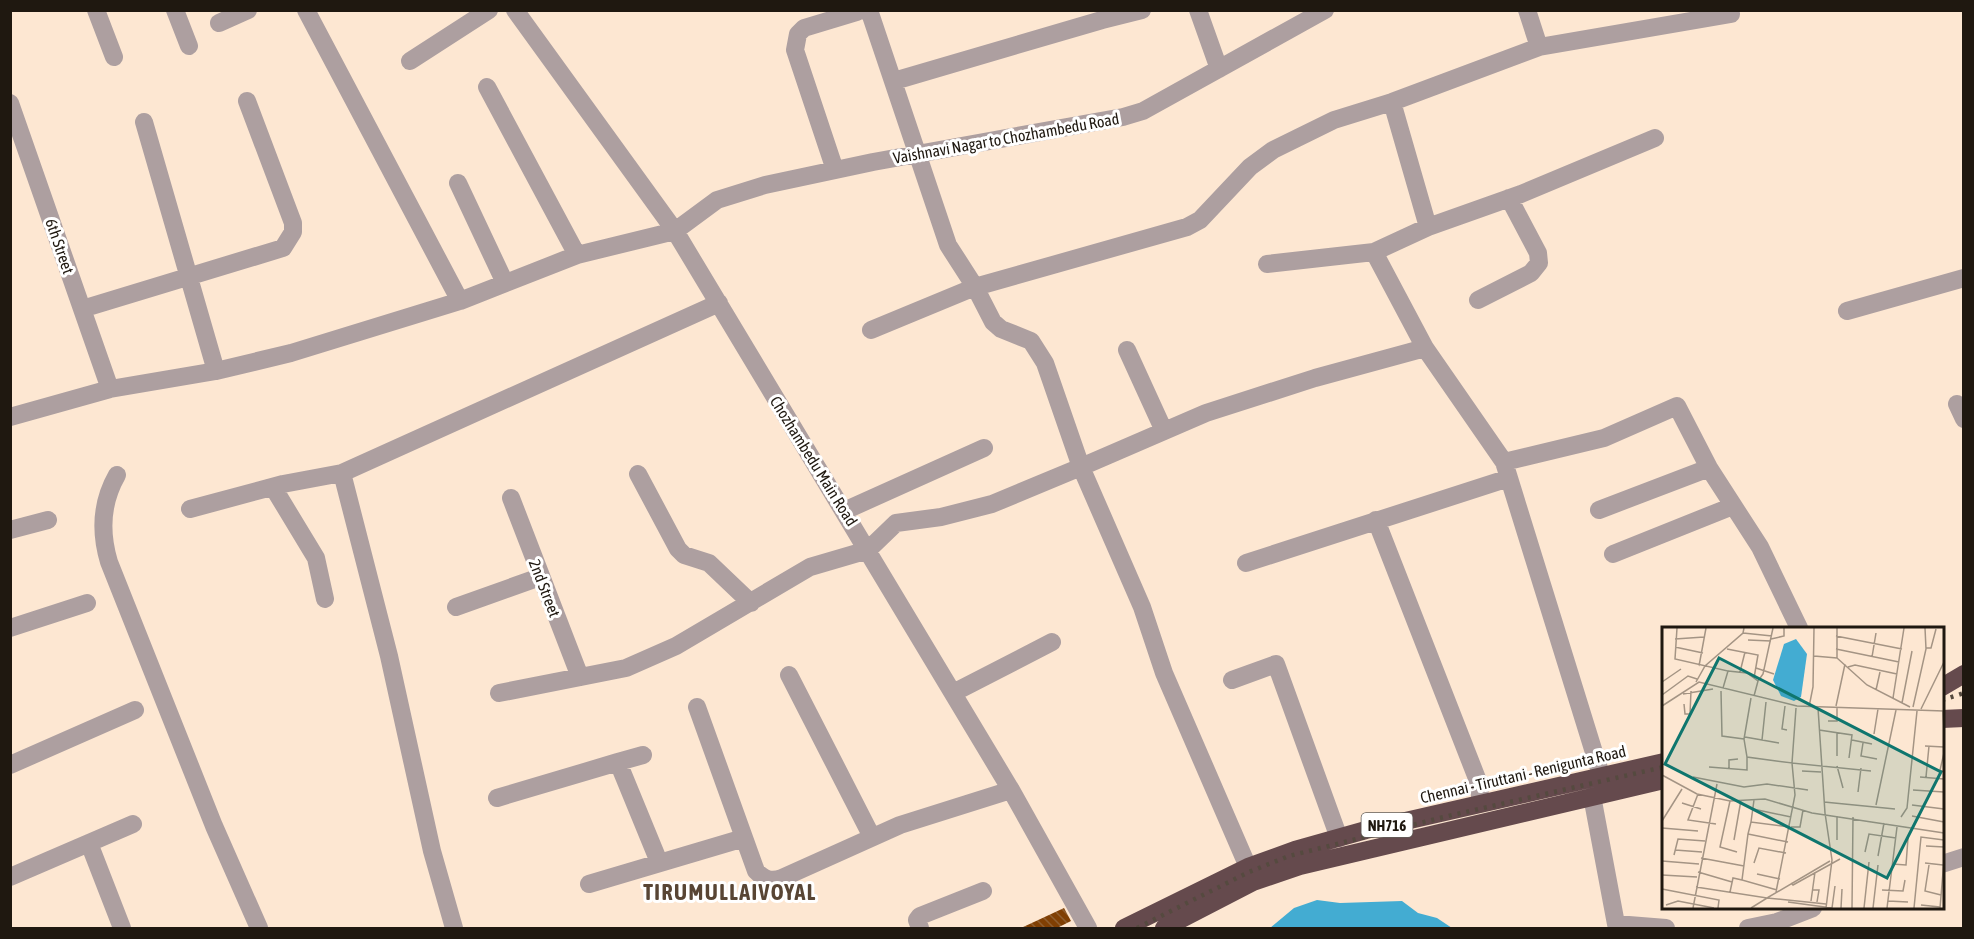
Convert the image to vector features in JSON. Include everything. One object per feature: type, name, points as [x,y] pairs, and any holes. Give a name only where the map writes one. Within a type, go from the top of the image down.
[{"type":"highway","points":[[1944,686],[1964,674]]},
{"type":"highway","points":[[1944,718],[1964,718]]},
{"type":"highway","name":"Chennai - Tiruttani - Renigunta Road","points":[[1124,928],[1248,867],[1339,838],[1662,762]]},
{"type":"highway","name":"NH716","points":[[1168,928],[1253,882],[1300,866],[1662,780]]},
{"type":"street","points":[[96,10],[114,57]]},
{"type":"street","points":[[176,10],[189,46]]},
{"type":"street","points":[[219,23],[248,10]]},
{"type":"street","points":[[306,10],[460,301]]},
{"type":"street","points":[[410,61],[489,10]]},
{"type":"street","name":"Chozhambedu Main Road","points":[[515,10],[675,231],[1011,790],[1088,928]]},
{"type":"street","points":[[894,81],[1100,15],[1142,10]]},
{"type":"street","points":[[1198,10],[1219,69]]},
{"type":"street","points":[[1527,10],[1539,46]]},
{"type":"street","points":[[835,170],[795,50],[795,41],[804,28],[863,11],[894,81],[916,155],[948,245],[975,287],[993,322],[1001,329],[1031,341],[1045,363],[1081,467],[1142,608],[1164,673],[1248,867]]},
{"type":"street","name":"Vaishnavi Nagar to Chozhambedu Road","points":[[675,231],[717,200],[765,185],[1123,117],[1143,111],[1315,13]]},
{"type":"street","points":[[871,330],[975,287],[1187,227],[1200,220],[1250,167],[1273,150],[1334,120],[1392,102],[1539,46],[1731,14]]},
{"type":"street","points":[[487,87],[577,255]]},
{"type":"street","points":[[82,309],[283,248],[293,232],[293,223],[247,101]]},
{"type":"street","points":[[1392,102],[1428,227]]},
{"type":"street","name":"6th Street","points":[[12,110],[110,388]]},
{"type":"street","points":[[144,122],[216,371]]},
{"type":"street","points":[[1267,264],[1374,252],[1428,227],[1509,198],[1654,138]]},
{"type":"street","points":[[458,183],[505,284]]},
{"type":"street","points":[[1478,300],[1531,273],[1539,262],[1538,253],[1509,198]]},
{"type":"street","points":[[10,417],[110,388],[216,371],[291,353],[460,301],[577,255],[675,231]]},
{"type":"street","points":[[1374,252],[1425,348],[1506,470],[1601,775]]},
{"type":"street","points":[[1847,311],[1964,278]]},
{"type":"street","points":[[190,509],[342,472],[719,303]]},
{"type":"street","points":[[499,693],[626,668],[676,646],[810,567],[868,550],[896,523],[941,517],[992,504],[1206,413],[1315,378],[1425,348]]},
{"type":"street","points":[[1127,351],[1164,431]]},
{"type":"street","points":[[1246,563],[1376,520],[1506,470],[1604,438],[1677,406],[1708,468],[1775,574],[1799,627]]},
{"type":"street","points":[[844,511],[984,448]]},
{"type":"street","points":[[1599,510],[1708,468]]},
{"type":"street","points":[[342,472],[389,656],[432,851],[454,928]]},
{"type":"street","points":[[638,474],[678,549],[684,555],[709,563],[751,603]]},
{"type":"street","points":[[117,475],[108,492],[102,531],[109,562],[205,804],[259,928]]},
{"type":"street","points":[[273,487],[316,558],[325,599]]},
{"type":"street","name":"2nd Street","points":[[511,498],[580,677]]},
{"type":"street","points":[[1612,554],[1733,506]]},
{"type":"street","points":[[10,530],[48,520]]},
{"type":"street","points":[[1376,520],[1478,782],[1481,803]]},
{"type":"street","points":[[456,607],[540,577]]},
{"type":"street","points":[[10,628],[87,603]]},
{"type":"street","points":[[953,693],[1053,642]]},
{"type":"street","points":[[1232,680],[1276,664],[1339,838]]},
{"type":"street","points":[[789,675],[872,837]]},
{"type":"street","points":[[697,707],[756,871],[764,878],[774,880],[900,825],[1011,790]]},
{"type":"street","points":[[10,765],[135,710]]},
{"type":"street","points":[[497,798],[644,755]]},
{"type":"street","points":[[618,762],[659,862]]},
{"type":"street","points":[[1592,796],[1616,926],[1666,928]]},
{"type":"street","points":[[10,878],[133,824]]},
{"type":"street","points":[[589,884],[744,838]]},
{"type":"street","points":[[89,843],[122,928]]},
{"type":"street","points":[[1944,863],[1964,857]]},
{"type":"street","points":[[921,928],[917,920],[920,916],[982,891]]},
{"type":"street","points":[[1749,928],[1778,925],[1811,909]]},
{"type":"street","points":[[1160,910],[1168,928]]},
{"type":"water","points":[[1317,900],[1340,903],[1402,901],[1418,913],[1437,918],[1452,928],[1270,928],[1294,908]]},
{"type":"building","points":[[1064,908],[1071,921],[1057,928],[1021,928]]},
{"type":"railway","points":[[1944,699],[1964,693]]},
{"type":"railway","points":[[1137,928],[1249,872],[1289,856],[1448,816],[1662,767]]},
{"type":"district","name":"TIRUMULLAIVOYAL","points":[[730,892]]}]
